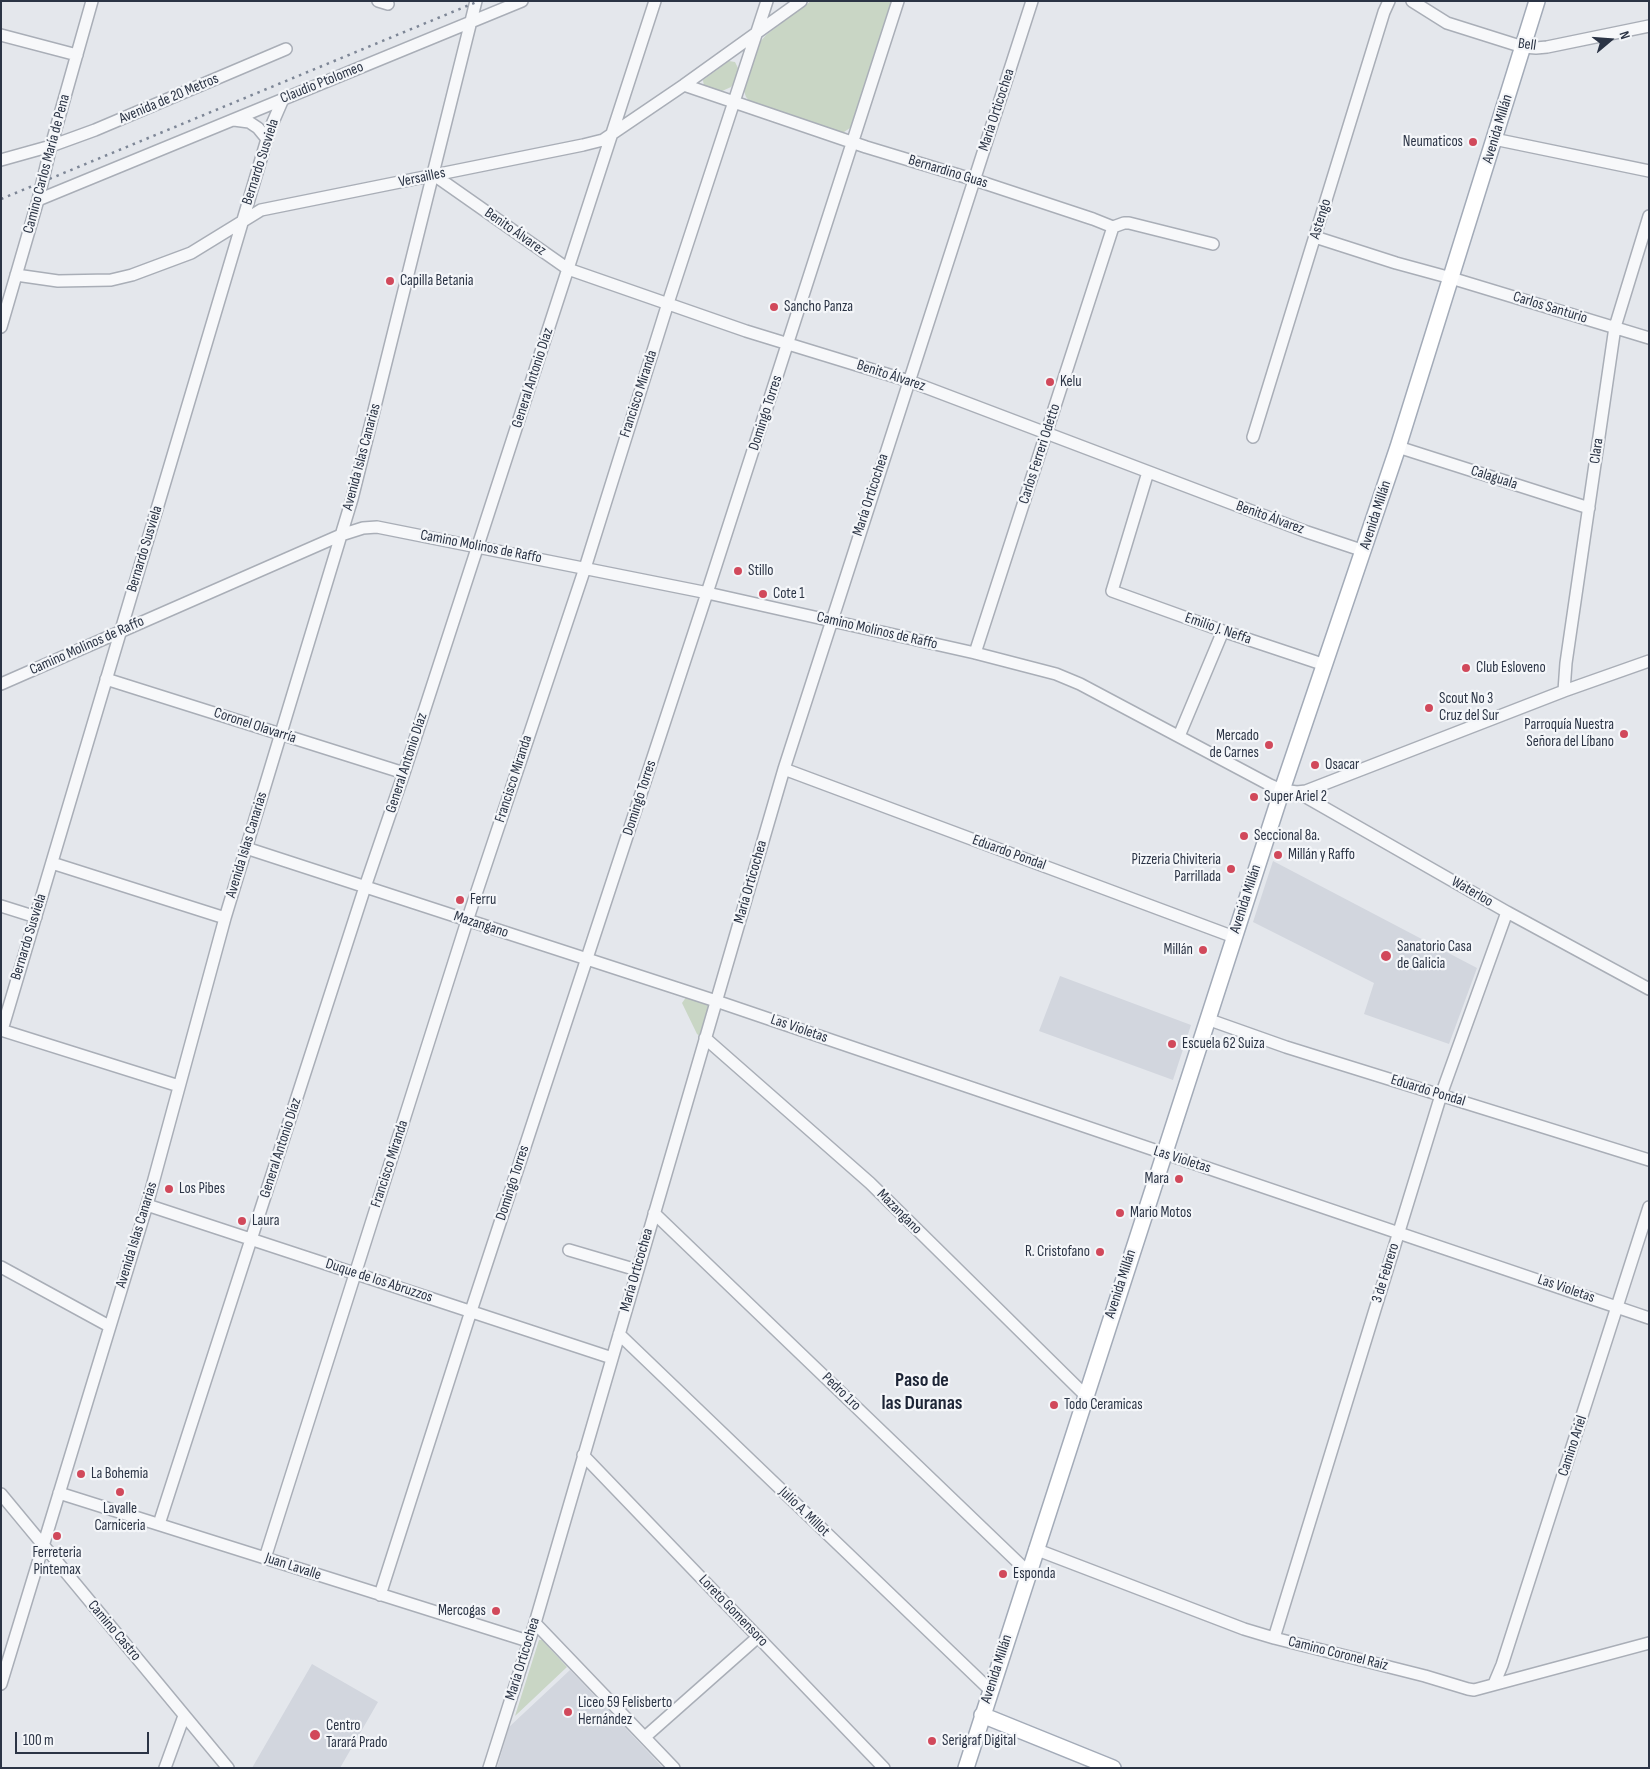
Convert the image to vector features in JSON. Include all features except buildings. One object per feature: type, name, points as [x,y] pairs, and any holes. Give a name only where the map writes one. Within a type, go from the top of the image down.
[{"type":"main road","name":"Avenida Millán","points":[[966,1768],[1207,1019],[1282,790],[1398,448],[1537,1]]},
{"type":"main road","points":[[982,1715],[1113,1768]]},
{"type":"street","name":"Camino Carlos María de Pena","points":[[1,327],[92,1]]},
{"type":"street","name":"Avenida Islas Canarias","points":[[1,1684],[147,1205],[225,918],[352,499],[476,1]]},
{"type":"street","name":"Claudio Ptolomeo","points":[[38,200],[522,1]]},
{"type":"street","name":"General Antonio Díaz","points":[[158,1524],[655,1]]},
{"type":"street","name":"Francisco Miranda","points":[[265,1558],[467,920],[585,568],[668,303],[767,1]]},
{"type":"street","name":"Versailles","points":[[16,275],[58,282],[111,280],[132,275],[191,253],[261,210],[603,140],[757,34],[801,1]]},
{"type":"street","name":"Domingo Torres","points":[[380,1594],[854,143],[898,1]]},
{"type":"street","name":"María Orticochea","points":[[489,1768],[534,1623],[784,769],[1032,1]]},
{"type":"street","name":"Astengo","points":[[1253,437],[1381,21],[1389,1]]},
{"type":"street","name":"Bell","points":[[1412,1],[1447,23],[1523,47],[1547,47],[1649,26]]},
{"type":"street","points":[[1,35],[77,55]]},
{"type":"street","name":"Avenida de 20 Metros","points":[[1,160],[51,146],[95,130],[286,49]]},
{"type":"street","name":"Bernardino Guas","points":[[684,85],[854,143],[1093,218],[1113,227],[1129,223],[1213,244]]},
{"type":"street","name":"Bernardo Susviela","points":[[2,1030],[267,139],[283,99]]},
{"type":"street","points":[[232,120],[249,122],[258,128],[267,139]]},
{"type":"street","points":[[1494,140],[1649,170]]},
{"type":"street","name":"Benito Álvarez","points":[[434,175],[568,269],[746,330],[908,381],[1307,532],[1364,551]]},
{"type":"street","name":"Clara","points":[[1564,691],[1566,663],[1615,327],[1649,216]]},
{"type":"street","name":"Carlos Ferreri Odetto","points":[[975,653],[1113,227]]},
{"type":"street","points":[[1315,237],[1396,263],[1452,278]]},
{"type":"street","name":"Carlos Santurio","points":[[1452,278],[1649,338]]},
{"type":"street","name":"Calaguala","points":[[1398,448],[1589,508]]},
{"type":"street","name":"Emilio J. Neffa","points":[[1148,472],[1112,591],[1325,665]]},
{"type":"street","name":"Camino Molinos de Raffo","points":[[1,684],[341,536],[363,528],[377,527],[707,593],[975,653],[1056,674],[1080,684],[1241,770],[1282,790],[1297,792],[1306,791],[1649,660]]},
{"type":"street","points":[[1178,736],[1223,631]]},
{"type":"street","name":"Coronel Olavarría","points":[[106,679],[404,773]]},
{"type":"street","name":"Eduardo Pondal","points":[[784,769],[1234,937]]},
{"type":"street","name":"Waterloo","points":[[1297,792],[1507,912],[1649,989]]},
{"type":"street","name":"Mazangano","points":[[246,848],[716,1001]]},
{"type":"street","points":[[52,863],[225,918]]},
{"type":"street","points":[[1,906],[36,917]]},
{"type":"street","name":"3 de Febrero","points":[[1274,1638],[1441,1095],[1507,912]]},
{"type":"street","name":"Las Violetas","points":[[716,1001],[1649,1318]]},
{"type":"street","name":"Eduardo Pondal","points":[[1207,1019],[1286,1047],[1649,1160]]},
{"type":"street","points":[[2,1030],[179,1086]]},
{"type":"street","name":"Mazangano","points":[[705,1038],[870,1183],[1085,1395]]},
{"type":"street","name":"Duque de los Abruzzos","points":[[147,1205],[612,1358]]},
{"type":"street","name":"Camino Ariel","points":[[1494,1684],[1506,1655],[1649,1207]]},
{"type":"street","name":"Pedro 1ro","points":[[654,1213],[1028,1572]]},
{"type":"street","points":[[569,1250],[637,1270]]},
{"type":"street","points":[[1,1267],[109,1326]]},
{"type":"street","name":"Julio A. Millot","points":[[619,1334],[990,1690]]},
{"type":"street","name":"Loreto Gomensoro","points":[[583,1455],[884,1768]]},
{"type":"street","name":"Juan Lavalle","points":[[58,1493],[528,1641]]},
{"type":"street","name":"Camino Castro","points":[[1,1494],[228,1768]]},
{"type":"street","name":"Camino Coronel Raíz","points":[[1035,1549],[1244,1629],[1474,1690],[1649,1644]]},
{"type":"street","points":[[534,1623],[674,1768]]},
{"type":"street","points":[[645,1737],[758,1637]]},
{"type":"street","points":[[165,1768],[184,1716]]},
{"type":"shaded area","name":"Sanatorio Casa de Galicia","points":[[1273,861],[1477,968],[1449,1044],[1364,1014],[1374,983],[1253,922]]},
{"type":"shaded area","points":[[1060,976],[1191,1025],[1173,1080],[1039,1031]]},
{"type":"shaded area","name":"Centro Tarará Prado","points":[[312,1664],[378,1702],[340,1768],[252,1768]]},
{"type":"shaded area","name":"Liceo 59 Felisberto Hernández","points":[[570,1670],[663,1768],[497,1768],[509,1727]]},
{"type":"green space","points":[[811,1],[893,1],[853,126],[844,132],[838,132],[751,103],[744,91],[756,49],[760,42],[766,35]]},
{"type":"green space","points":[[729,61],[735,62],[738,68],[731,87],[720,92],[704,87],[703,80]]},
{"type":"green space","points":[[687,996],[706,1001],[708,1005],[709,1009],[701,1037],[697,1034],[682,1003]]},
{"type":"green space","points":[[539,1640],[542,1640],[567,1667],[515,1716]]},
{"type":"railway","points":[[1,199],[479,1]]},
{"type":"place","name":"Neumaticos","points":[[1473,142]]},
{"type":"place","name":"Capilla Betania","points":[[390,281]]},
{"type":"place","name":"Sancho Panza","points":[[774,307]]},
{"type":"place","name":"Kelu","points":[[1050,382]]},
{"type":"place","name":"Stillo","points":[[738,571]]},
{"type":"place","name":"Cote 1","points":[[763,594]]},
{"type":"place","name":"Club Esloveno","points":[[1466,668]]},
{"type":"place","name":"Scout No 3 Cruz del Sur","points":[[1429,708]]},
{"type":"place","name":"Parroquía Nuestra Señora del Líbano","points":[[1624,734]]},
{"type":"place","name":"Mercado de Carnes","points":[[1269,745]]},
{"type":"place","name":"Osacar","points":[[1315,765]]},
{"type":"place","name":"Super Ariel 2","points":[[1254,797]]},
{"type":"place","name":"Seccional 8a.","points":[[1244,836]]},
{"type":"place","name":"Millán y Raffo","points":[[1278,855]]},
{"type":"place","name":"Pizzeria Chiviteria Parrillada","points":[[1231,869]]},
{"type":"place","name":"Ferru","points":[[460,900]]},
{"type":"place","name":"Millán","points":[[1203,950]]},
{"type":"place","name":"Sanatorio Casa de Galicia","points":[[1386,956]]},
{"type":"place","name":"Escuela 62 Suiza","points":[[1172,1044]]},
{"type":"place","name":"Mara","points":[[1179,1179]]},
{"type":"place","name":"Los Pibes","points":[[169,1189]]},
{"type":"place","name":"Mario Motos","points":[[1120,1213]]},
{"type":"place","name":"Laura","points":[[242,1221]]},
{"type":"place","name":"R. Cristofano","points":[[1100,1252]]},
{"type":"place","name":"Todo Ceramicas","points":[[1054,1405]]},
{"type":"place","name":"La Bohemia","points":[[81,1474]]},
{"type":"place","name":"Lavalle Carniceria","points":[[120,1492]]},
{"type":"place","name":"Ferreteria Pintemax","points":[[57,1536]]},
{"type":"place","name":"Esponda","points":[[1003,1574]]},
{"type":"place","name":"Mercogas","points":[[496,1611]]},
{"type":"place","name":"Liceo 59 Felisberto Hernández","points":[[568,1712]]},
{"type":"place","name":"Centro Tarará Prado","points":[[315,1735]]},
{"type":"place","name":"Serigraf Digital","points":[[932,1741]]},
{"type":"district","name":"Paso de las Duranas","points":[[922,1392]]}]
